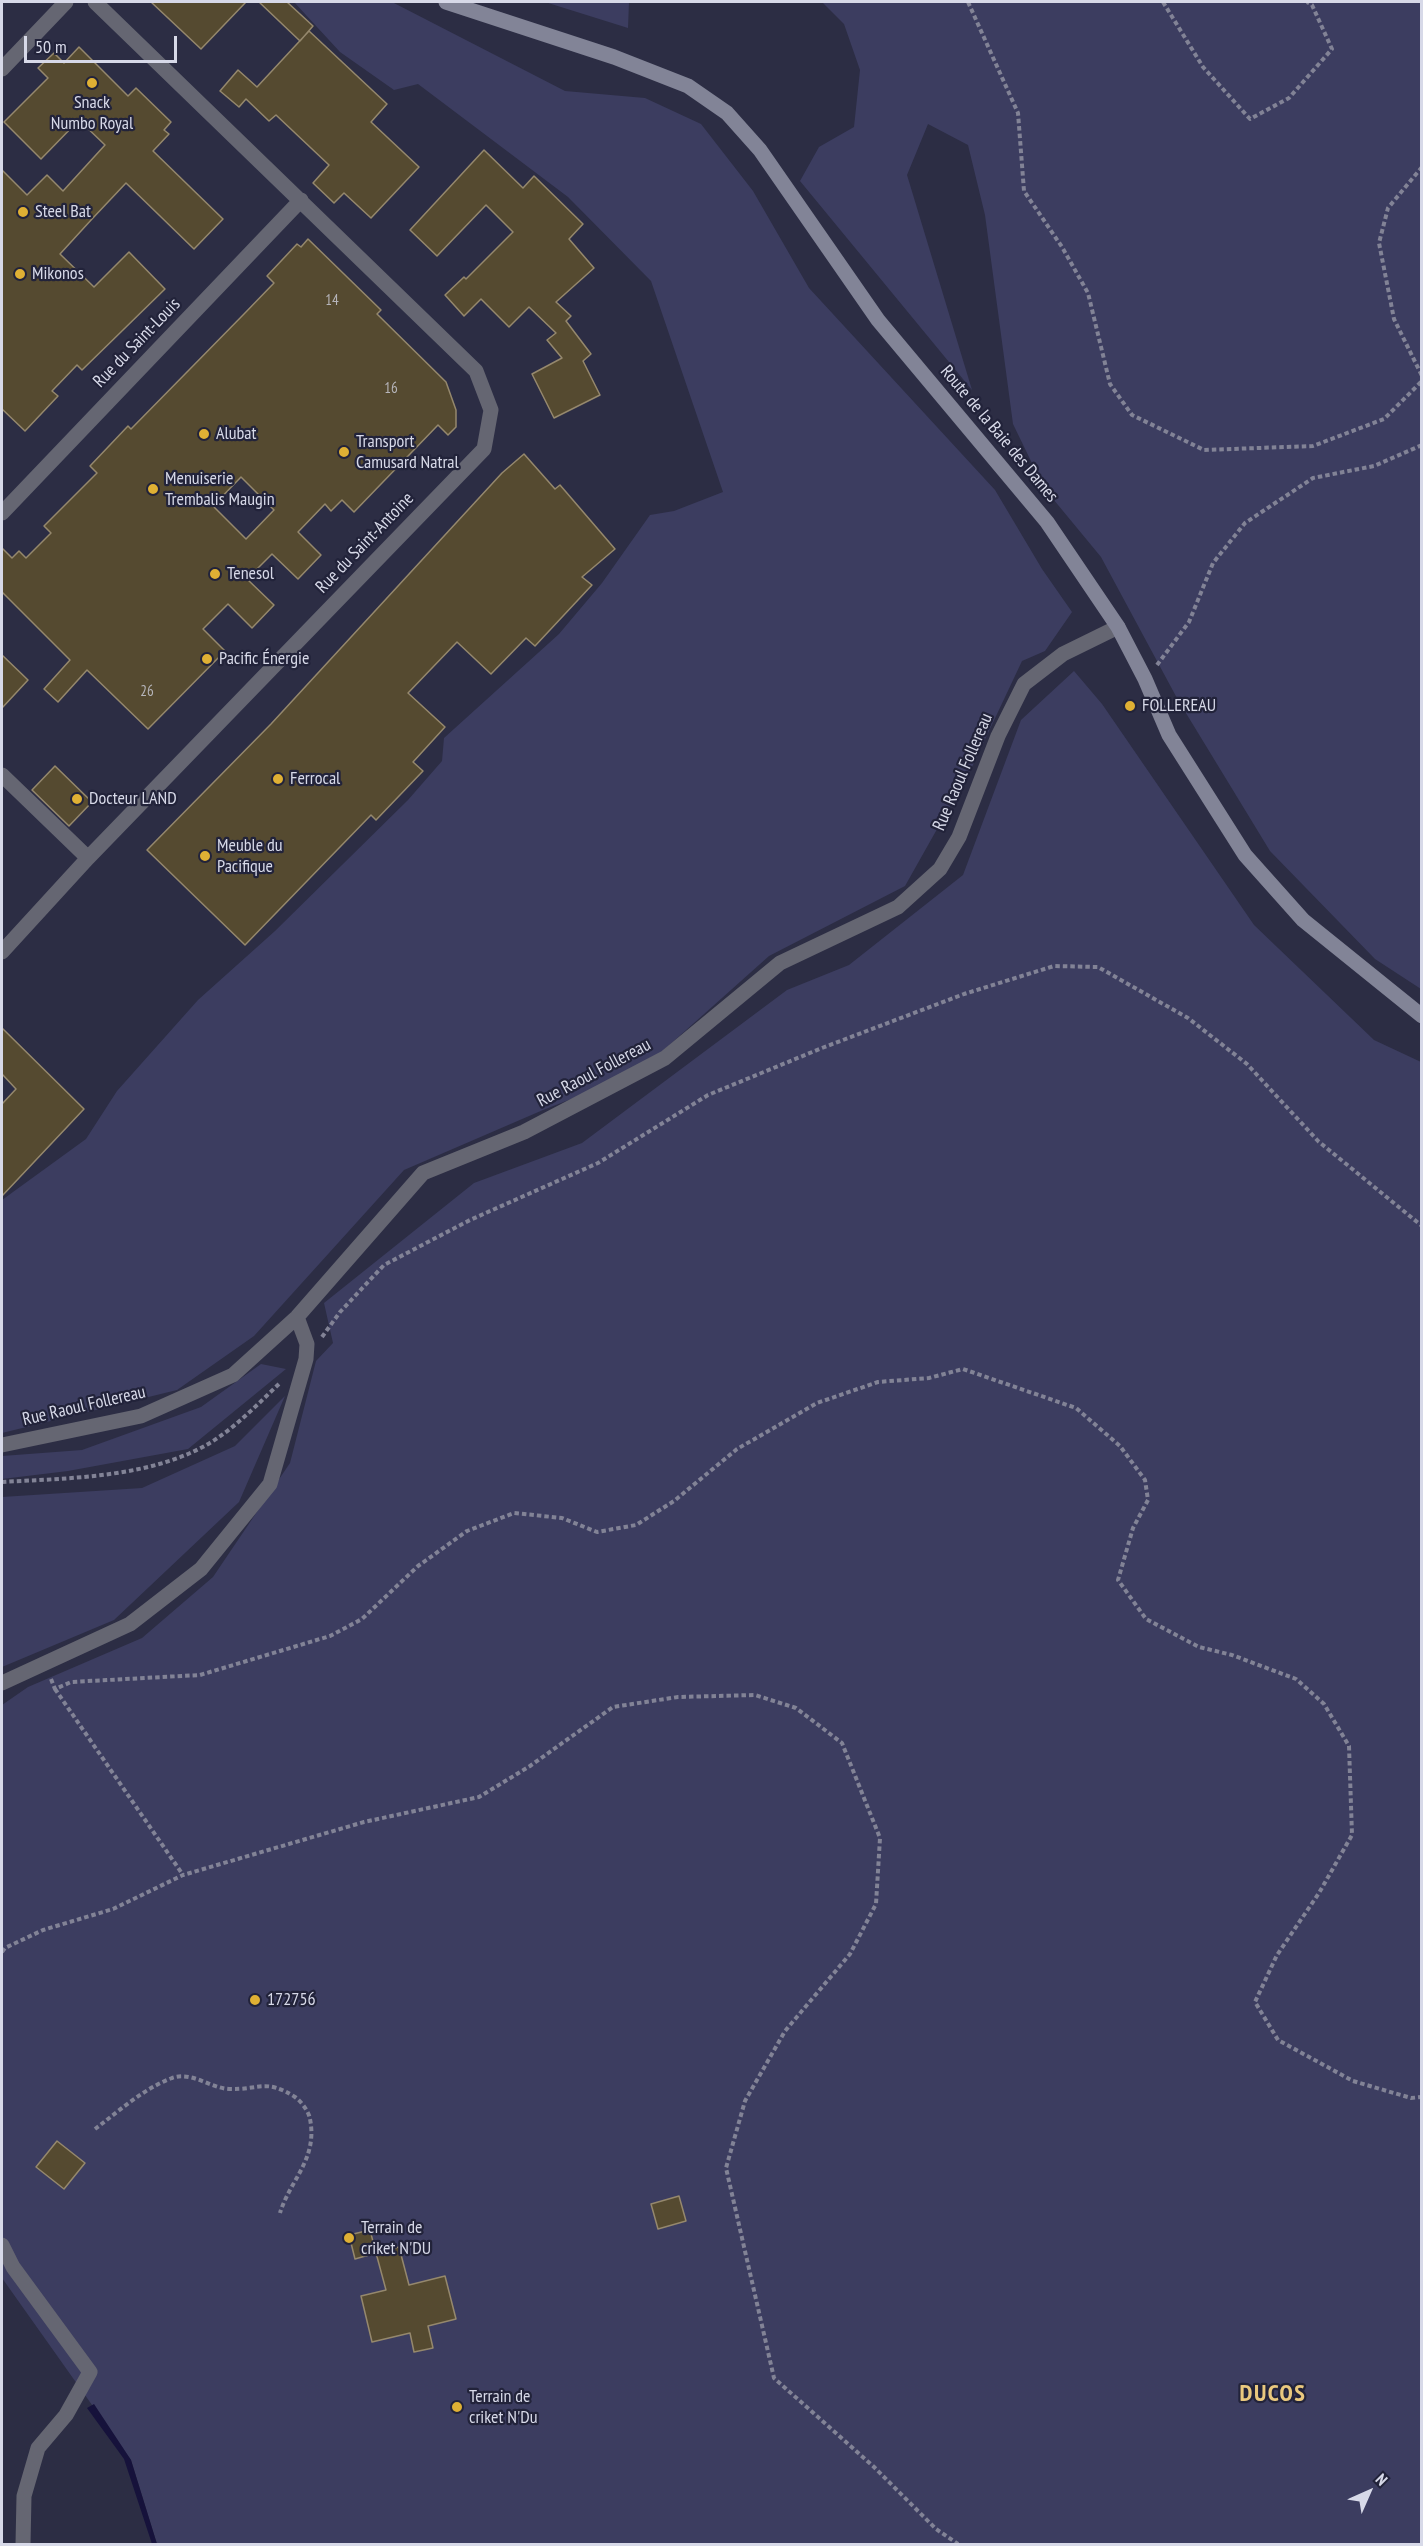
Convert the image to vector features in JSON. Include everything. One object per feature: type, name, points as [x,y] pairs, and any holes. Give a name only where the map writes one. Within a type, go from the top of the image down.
[{"type":"main road","name":"Route de la Baie des Dames","points":[[446,2],[614,57],[688,86],[727,113],[760,150],[878,320],[1047,522],[1118,627],[1145,679],[1169,735],[1245,855],[1303,920],[1422,1016]]},
{"type":"street","points":[[2,69],[66,2]]},
{"type":"street","name":"Rue du Saint-Antoine","points":[[2,952],[88,858],[484,449],[491,410],[476,371],[95,2]]},
{"type":"street","name":"Rue du Saint-Louis","points":[[2,513],[301,200]]},
{"type":"street","name":"Rue Raoul Follereau","points":[[2,1445],[141,1416],[232,1375],[297,1317],[423,1173],[524,1132],[665,1058],[780,963],[898,907],[940,868],[959,837],[998,736],[1024,684],[1063,654],[1118,627]]},
{"type":"street","points":[[2,775],[88,858]]},
{"type":"street","points":[[2,1681],[130,1624],[201,1569],[270,1484],[306,1359],[307,1344],[297,1317]]},
{"type":"street","points":[[2,2245],[13,2267],[90,2372],[66,2415],[38,2448],[24,2496],[23,2544]]},
{"type":"path","points":[[968,2],[1018,113],[1024,191],[1062,247],[1088,293],[1110,384],[1132,415],[1204,450],[1313,446],[1384,418],[1422,381]]},
{"type":"path","points":[[1163,2],[1203,67],[1250,120],[1289,98],[1332,49],[1312,5],[1307,2]]},
{"type":"path","points":[[1422,167],[1388,208],[1379,243],[1394,319],[1422,376]]},
{"type":"path","points":[[1145,679],[1189,622],[1213,563],[1245,523],[1313,478],[1374,466],[1422,445]]},
{"type":"path","points":[[306,1359],[340,1312],[384,1265],[441,1235],[598,1162],[708,1095],[822,1047],[964,994],[1054,966],[1098,967],[1188,1018],[1247,1064],[1318,1142],[1422,1227]]},
{"type":"path","points":[[55,1689],[71,1682],[200,1675],[330,1636],[362,1618],[418,1566],[467,1532],[514,1513],[562,1518],[597,1532],[636,1525],[674,1501],[737,1449],[817,1403],[878,1382],[929,1378],[963,1369],[1076,1408],[1120,1446],[1139,1471],[1145,1480],[1148,1500],[1133,1528],[1118,1580],[1146,1619],[1199,1647],[1241,1658],[1296,1679],[1324,1704],[1349,1746],[1352,1835],[1319,1893],[1277,1955],[1255,2002],[1278,2040],[1353,2082],[1411,2098],[1422,2097]]},
{"type":"path","points":[[2,1482],[71,1478],[167,1464],[219,1437],[284,1379]]},
{"type":"path","points":[[43,1662],[55,1689],[183,1875]]},
{"type":"path","points":[[2,1952],[5,1948],[43,1930],[113,1910],[183,1875],[364,1822],[479,1797],[530,1766],[614,1707],[678,1697],[755,1695],[796,1708],[842,1743],[880,1838],[876,1904],[850,1954],[785,2031],[756,2081],[745,2101],[726,2168],[774,2378],[873,2466],[936,2529],[958,2544]]},
{"type":"path","points":[[95,2129],[151,2087],[174,2077],[195,2078],[228,2089],[277,2086],[300,2101],[310,2118],[310,2150],[299,2178],[285,2196],[280,2213]]},
{"type":"shaded area","points":[[294,2],[392,2],[565,91],[645,98],[701,124],[753,191],[809,288],[995,490],[1042,569],[1072,612],[1045,651],[1022,661],[972,767],[905,886],[769,956],[638,1073],[543,1110],[404,1170],[254,1336],[177,1390],[2,1433],[2,1200],[86,1139],[117,1091],[198,1000],[275,931],[408,800],[442,761],[444,738],[559,634],[602,583],[650,515],[674,511],[723,492],[651,281],[568,197],[418,84],[394,90],[340,52]]},
{"type":"shaded area","points":[[545,2],[629,2],[628,28]]},
{"type":"shaded area","points":[[822,2],[1421,2],[1421,989],[1375,959],[1270,851],[1178,700],[1101,557],[1044,488],[1013,424],[985,215],[968,145],[928,124],[907,175],[972,390],[800,181],[819,147],[854,127],[860,70],[844,24]]},
{"type":"shaded area","points":[[1074,671],[1102,704],[1254,925],[1374,1040],[1421,1062],[1421,2544],[157,2544],[131,2460],[2,2278],[2,1705],[28,1687],[142,1638],[213,1577],[290,1463],[316,1361],[333,1343],[324,1303],[474,1183],[582,1143],[787,990],[849,965],[963,875],[1021,720]]},
{"type":"shaded area","points":[[261,1364],[286,1369],[188,1449],[68,1471],[2,1479],[2,1456],[82,1450],[201,1407]]},
{"type":"shaded area","points":[[285,1396],[239,1502],[114,1620],[2,1667],[2,1497],[142,1488],[235,1446]]},
{"type":"shaded area","points":[[94,2404],[131,2460],[157,2544],[152,2544],[124,2459],[87,2408]]},
{"type":"building","points":[[151,2],[246,2],[201,49]]},
{"type":"building","points":[[259,2],[287,2],[313,26],[300,41]]},
{"type":"building","points":[[309,31],[387,104],[371,122],[419,167],[371,218],[344,193],[334,203],[313,183],[329,165],[276,115],[269,121],[246,99],[239,107],[220,91],[238,70],[257,87]]},
{"type":"building","points":[[79,47],[128,96],[136,88],[171,122],[164,130],[169,134],[153,151],[223,219],[194,249],[126,183],[92,219],[60,254],[94,287],[129,252],[165,289],[82,370],[77,365],[52,391],[58,396],[25,431],[2,409],[2,170],[27,195],[47,175],[63,191],[105,145],[79,120],[41,159],[4,122],[48,78],[38,68],[54,53],[64,63]]},
{"type":"building","points":[[484,150],[523,188],[534,176],[583,224],[569,239],[594,268],[556,302],[571,316],[566,321],[591,354],[583,361],[600,395],[554,418],[532,374],[562,358],[547,340],[556,333],[529,307],[509,327],[481,299],[464,316],[445,295],[464,277],[466,279],[513,232],[486,205],[437,256],[410,230]]},
{"type":"building","points":[[308,239],[381,310],[377,314],[446,382],[456,410],[456,427],[448,435],[438,425],[354,512],[342,500],[331,511],[325,504],[298,532],[321,555],[298,579],[272,554],[247,579],[274,605],[252,628],[228,604],[203,629],[225,651],[148,729],[87,670],[58,702],[44,689],[70,660],[2,592],[2,548],[12,558],[19,551],[26,558],[51,533],[44,526],[97,473],[90,466],[128,426],[131,429],[274,283],[267,276],[297,244],[301,247]],"holes":[[[241,477],[274,510],[246,539],[213,506]]]},
{"type":"building","points":[[524,454],[555,489],[560,485],[615,549],[582,577],[592,585],[535,646],[526,638],[491,674],[457,642],[408,693],[445,727],[413,762],[423,771],[376,820],[371,815],[245,945],[147,850],[271,724],[502,473]]},
{"type":"building","points":[[2,655],[28,680],[2,708]]},
{"type":"building","points":[[55,766],[92,802],[69,826],[32,790]]},
{"type":"building","points":[[2,1028],[84,1109],[2,1196],[2,1104],[16,1089],[2,1074]]},
{"type":"building","points":[[57,2141],[85,2163],[64,2189],[36,2167]]},
{"type":"building","points":[[679,2196],[686,2221],[658,2229],[651,2204]]},
{"type":"building","points":[[370,2230],[376,2253],[355,2259],[349,2235]]},
{"type":"building","points":[[399,2247],[409,2285],[445,2276],[456,2319],[428,2326],[433,2348],[414,2352],[410,2333],[372,2342],[361,2296],[386,2290],[376,2253]]},
{"type":"place","name":"Snack Numbo Royal","points":[[92,83]]},
{"type":"place","name":"Steel Bat","points":[[23,212]]},
{"type":"place","name":"Mikonos","points":[[20,274]]},
{"type":"place","name":"Alubat","points":[[204,434]]},
{"type":"place","name":"Transport Camusard Natral","points":[[344,452]]},
{"type":"place","name":"Menuiserie Trembalis Maugin","points":[[153,489]]},
{"type":"place","name":"Tenesol","points":[[215,574]]},
{"type":"place","name":"Pacific Énergie","points":[[207,659]]},
{"type":"place","name":"FOLLEREAU","points":[[1130,706]]},
{"type":"place","name":"Ferrocal","points":[[278,779]]},
{"type":"place","name":"Docteur LAND","points":[[77,799]]},
{"type":"place","name":"Meuble du Pacifique","points":[[205,856]]},
{"type":"place","name":"172756","points":[[255,2000]]},
{"type":"place","name":"Terrain de criket N'DU","points":[[349,2238]]},
{"type":"place","name":"Terrain de criket N'Du","points":[[457,2407]]},
{"type":"district","name":"DUCOS","points":[[1273,2394]]}]
